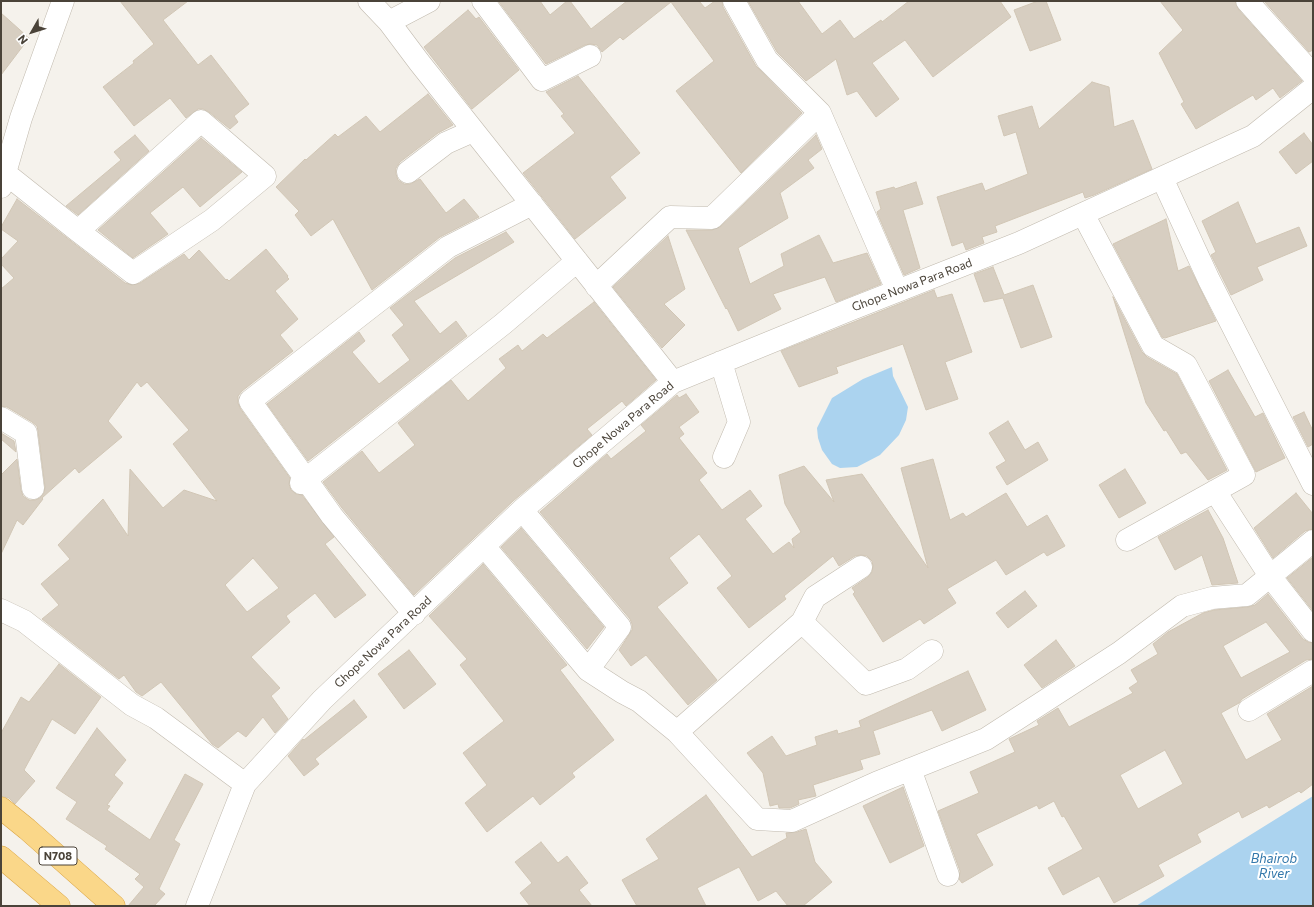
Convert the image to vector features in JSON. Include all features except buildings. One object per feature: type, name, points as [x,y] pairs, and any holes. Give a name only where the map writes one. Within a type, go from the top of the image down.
[{"type":"highway","name":"N708","points":[[1,808],[114,906]]},
{"type":"highway","points":[[1,857],[59,906]]},
{"type":"street","points":[[63,1],[21,118],[3,180],[78,230],[133,273],[212,220],[265,176],[202,121],[78,230]]},
{"type":"street","points":[[369,1],[389,22],[473,131],[673,382]]},
{"type":"street","points":[[389,22],[429,1]]},
{"type":"street","points":[[483,1],[542,80],[590,56]]},
{"type":"street","points":[[734,1],[767,60],[820,113],[897,290]]},
{"type":"street","points":[[1247,1],[1313,75]]},
{"type":"street","name":"Ghope Nowa Para Road","points":[[197,906],[245,784],[322,700],[522,510],[673,382],[897,290],[1019,243],[1162,178],[1253,136],[1313,88]]},
{"type":"street","points":[[596,286],[670,217],[712,218],[820,113]]},
{"type":"street","points":[[408,172],[446,143],[473,131]]},
{"type":"street","points":[[1162,178],[1209,280],[1313,484]]},
{"type":"street","points":[[414,614],[332,516],[250,401],[448,247],[532,204]]},
{"type":"street","points":[[1083,214],[1153,346],[1186,365],[1244,475],[1127,540]]},
{"type":"street","points":[[301,483],[503,324],[577,261]]},
{"type":"street","points":[[721,362],[739,422],[724,457]]},
{"type":"street","points":[[1,418],[26,432],[33,488]]},
{"type":"street","points":[[1214,491],[1270,576],[1313,631]]},
{"type":"street","points":[[522,510],[620,628],[588,670]]},
{"type":"street","points":[[484,546],[588,670],[639,701],[677,732],[757,819],[792,821],[876,782],[986,739],[1119,653],[1182,606],[1212,598],[1247,595],[1313,541]]},
{"type":"street","points":[[677,732],[802,622],[815,597],[862,567]]},
{"type":"street","points":[[1,610],[24,621],[132,705],[156,718],[245,784]]},
{"type":"street","points":[[802,622],[866,684],[907,669],[932,651]]},
{"type":"street","points":[[1249,710],[1313,671]]},
{"type":"street","points":[[910,769],[948,875]]},
{"type":"water","points":[[892,367],[893,376],[908,407],[906,420],[899,435],[880,455],[857,467],[840,468],[832,464],[822,450],[818,438],[817,428],[832,398],[863,379]]},
{"type":"water","name":"Bhairob River","points":[[1313,796],[1313,906],[1136,906]]}]
